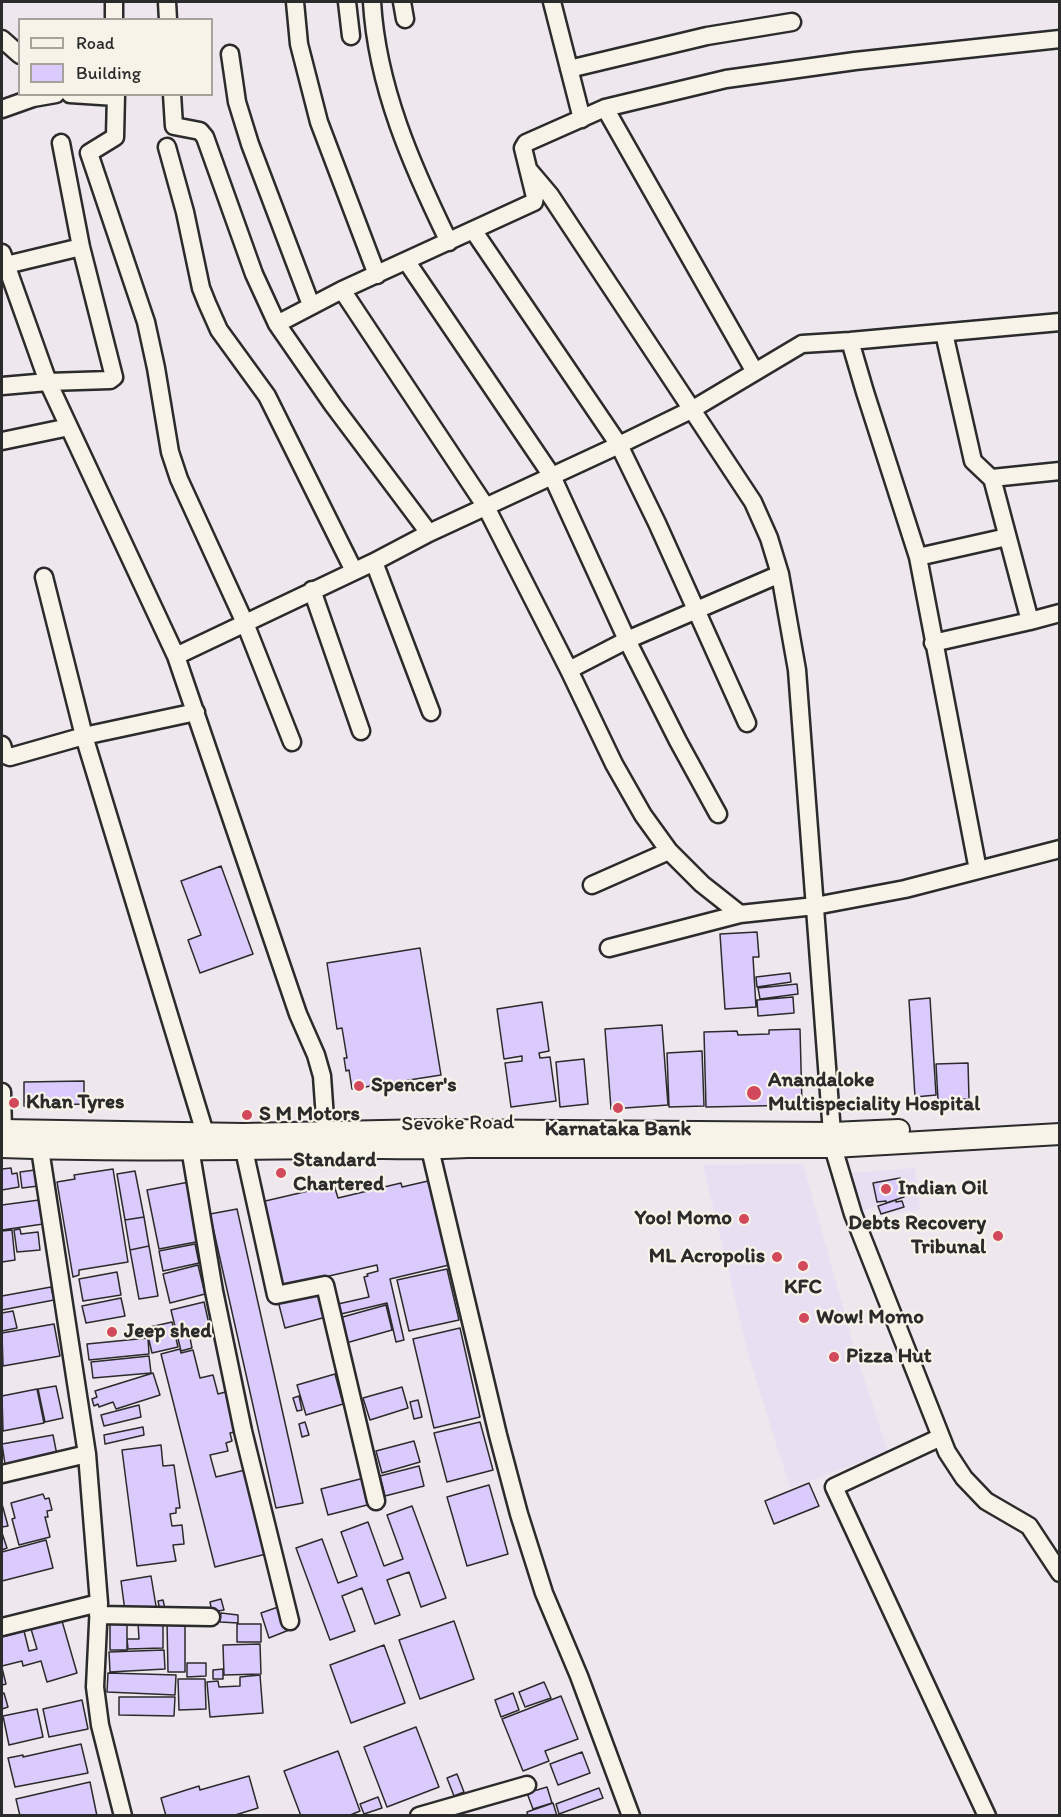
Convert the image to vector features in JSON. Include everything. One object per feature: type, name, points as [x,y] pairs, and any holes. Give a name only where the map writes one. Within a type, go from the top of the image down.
[{"type":"main road","name":"Sevoke Road","points":[[833,1140],[1059,1122]]},
{"type":"main road","name":"Sevoke Road","points":[[39,1140],[205,1133],[326,1133],[429,1140]]},
{"type":"main road","name":"Sevoke Road","points":[[2,1136],[39,1140],[244,1150],[327,1148],[466,1139],[833,1140],[1059,1134]]},
{"type":"street","points":[[114,2],[114,18]]},
{"type":"street","points":[[167,2],[168,18]]},
{"type":"street","points":[[295,2],[299,44],[319,122],[377,275]]},
{"type":"street","points":[[347,2],[351,36]]},
{"type":"street","points":[[372,2],[385,84],[400,131],[423,189],[449,242]]},
{"type":"street","points":[[402,2],[405,19]]},
{"type":"street","points":[[552,2],[582,119]]},
{"type":"street","points":[[569,69],[707,36],[792,22]]},
{"type":"street","points":[[2,39],[18,53]]},
{"type":"street","points":[[276,324],[342,290],[534,202],[536,197],[524,148],[526,143],[605,108],[726,79],[855,61],[1059,39]]},
{"type":"street","points":[[230,54],[237,102],[250,144],[311,305]]},
{"type":"street","points":[[2,109],[44,96]]},
{"type":"street","points":[[116,96],[115,136],[89,153],[146,322],[170,452],[179,478],[245,623],[292,742]]},
{"type":"street","points":[[171,96],[174,126],[200,131],[205,136],[254,274],[276,324],[333,405],[429,532]]},
{"type":"street","points":[[605,108],[755,372]]},
{"type":"street","points":[[2,386],[110,380],[114,377],[81,247],[61,143]]},
{"type":"street","points":[[167,147],[185,212],[201,288],[207,303],[219,330],[267,396],[354,571]]},
{"type":"street","points":[[528,169],[550,195],[693,409],[753,502],[769,538],[780,574],[797,670],[833,1140],[853,1214],[941,1437],[955,1465],[974,1490],[986,1501],[1029,1526],[1059,1573]]},
{"type":"street","points":[[473,230],[619,446],[657,523],[747,723]]},
{"type":"street","points":[[81,247],[3,262],[48,382],[176,656],[298,1014],[316,1056],[322,1076],[326,1133]]},
{"type":"street","points":[[407,262],[552,476],[627,640],[718,814]]},
{"type":"street","points":[[342,290],[486,507],[614,764],[643,815],[669,851],[702,884],[740,914]]},
{"type":"street","points":[[176,656],[374,562],[429,532],[619,446],[693,409],[802,344],[1059,322]]},
{"type":"street","points":[[944,333],[973,461],[992,479],[1030,621]]},
{"type":"street","points":[[850,341],[918,557],[978,870]]},
{"type":"street","points":[[2,441],[69,427]]},
{"type":"street","points":[[992,479],[1059,471]]},
{"type":"street","points":[[918,557],[1007,537]]},
{"type":"street","points":[[374,562],[431,712]]},
{"type":"street","points":[[569,670],[627,640],[780,574]]},
{"type":"street","points":[[44,577],[84,736],[205,1133]]},
{"type":"street","points":[[312,591],[361,731]]},
{"type":"street","points":[[933,643],[1059,613]]},
{"type":"street","points":[[2,745],[5,755],[10,757],[84,736],[196,712]]},
{"type":"street","points":[[609,948],[740,914],[815,906],[906,889],[1059,849]]},
{"type":"street","points":[[592,885],[669,851]]},
{"type":"street","points":[[2,1092],[2,1136]]},
{"type":"street","points":[[39,1140],[87,1454],[98,1609],[95,1687],[100,1725],[123,1815]]},
{"type":"street","points":[[429,1140],[498,1435],[519,1514],[544,1593],[579,1676],[631,1815]]},
{"type":"street","points":[[190,1148],[214,1291],[243,1431],[290,1622]]},
{"type":"street","points":[[244,1150],[276,1295],[325,1285],[376,1501]]},
{"type":"street","points":[[941,1437],[834,1487],[987,1815]]},
{"type":"street","points":[[2,1473],[87,1454]]},
{"type":"street","points":[[2,1627],[98,1609],[211,1617]]},
{"type":"street","points":[[419,1815],[527,1785]]},
{"type":"shaded area","name":"ML Acropolis","points":[[803,1164],[855,1350],[888,1452],[790,1488],[749,1357],[703,1165]]},
{"type":"shaded area","name":"Indian Oil","points":[[915,1168],[920,1210],[880,1215],[877,1206],[862,1211],[848,1173]]},
{"type":"building","points":[[221,866],[253,954],[200,973],[188,940],[201,935],[181,881]]},
{"type":"building","points":[[757,932],[759,957],[753,957],[756,1007],[725,1009],[720,934]]},
{"type":"building","points":[[420,948],[441,1075],[352,1089],[349,1070],[346,1071],[344,1058],[347,1058],[342,1028],[337,1029],[327,963]]},
{"type":"building","points":[[790,973],[791,982],[757,987],[756,977]]},
{"type":"building","points":[[797,984],[798,994],[760,999],[758,988]]},
{"type":"building","points":[[793,997],[794,1013],[758,1016],[757,1000]]},
{"type":"building","points":[[930,998],[936,1095],[915,1097],[909,1000]]},
{"type":"building","points":[[542,1002],[549,1051],[539,1053],[540,1058],[550,1057],[556,1101],[511,1107],[505,1063],[522,1061],[522,1056],[504,1059],[497,1009]]},
{"type":"building","points":[[662,1025],[668,1105],[611,1109],[605,1029]]},
{"type":"building","points":[[800,1029],[802,1105],[706,1107],[704,1032],[737,1031],[738,1035],[769,1034],[769,1030]]},
{"type":"building","points":[[702,1051],[704,1106],[669,1107],[667,1053]]},
{"type":"building","points":[[584,1059],[588,1104],[560,1107],[556,1062]]},
{"type":"building","points":[[968,1063],[969,1099],[938,1100],[936,1064]]},
{"type":"building","points":[[84,1081],[84,1104],[24,1106],[24,1082]]},
{"type":"building","points":[[11,1168],[12,1174],[17,1173],[19,1187],[2,1190],[2,1169]]},
{"type":"building","points":[[113,1169],[128,1262],[79,1270],[79,1275],[73,1277],[57,1182],[75,1179],[74,1175]]},
{"type":"building","points":[[35,1170],[38,1186],[22,1188],[20,1172]]},
{"type":"building","points":[[135,1171],[144,1217],[125,1220],[117,1174]]},
{"type":"building","points":[[900,1178],[904,1197],[886,1203],[886,1201],[877,1202],[873,1183]]},
{"type":"building","points":[[428,1181],[449,1265],[390,1279],[404,1340],[396,1342],[387,1303],[341,1314],[338,1304],[369,1297],[364,1277],[378,1271],[377,1265],[281,1287],[261,1202],[334,1185],[338,1198],[401,1183],[402,1187]]},
{"type":"building","points":[[189,1182],[201,1241],[159,1249],[147,1190]]},
{"type":"building","points":[[39,1200],[43,1224],[2,1230],[2,1205]]},
{"type":"building","points":[[896,1200],[896,1202],[902,1201],[904,1207],[881,1214],[878,1206]]},
{"type":"building","points":[[237,1209],[303,1503],[276,1508],[210,1214]]},
{"type":"building","points":[[144,1217],[149,1246],[130,1250],[125,1220]]},
{"type":"building","points":[[20,1229],[21,1234],[38,1232],[40,1250],[17,1252],[14,1230]]},
{"type":"building","points":[[12,1230],[15,1260],[2,1262],[2,1231]]},
{"type":"building","points":[[195,1244],[199,1263],[163,1271],[159,1251]]},
{"type":"building","points":[[149,1246],[158,1296],[139,1299],[130,1250]]},
{"type":"building","points":[[198,1265],[205,1294],[170,1303],[163,1274]]},
{"type":"building","points":[[447,1269],[459,1320],[409,1331],[397,1280]]},
{"type":"building","points":[[117,1272],[121,1295],[83,1301],[79,1279]]},
{"type":"building","points":[[51,1287],[54,1300],[2,1310],[2,1296]]},
{"type":"building","points":[[319,1291],[326,1317],[285,1328],[278,1301]]},
{"type":"building","points":[[121,1298],[125,1316],[86,1323],[82,1306]]},
{"type":"building","points":[[204,1302],[211,1333],[190,1338],[192,1348],[181,1351],[171,1310]]},
{"type":"building","points":[[386,1305],[392,1330],[346,1343],[339,1318]]},
{"type":"building","points":[[13,1311],[17,1328],[2,1331],[2,1313]]},
{"type":"building","points":[[172,1322],[178,1347],[152,1353],[148,1336],[139,1338],[137,1330]]},
{"type":"building","points":[[54,1324],[60,1356],[3,1366],[2,1333]]},
{"type":"building","points":[[460,1328],[480,1417],[434,1428],[413,1339]]},
{"type":"building","points":[[148,1338],[149,1354],[89,1360],[87,1344]]},
{"type":"building","points":[[180,1349],[181,1353],[193,1350],[200,1378],[213,1375],[218,1394],[229,1391],[239,1431],[230,1433],[232,1441],[226,1443],[228,1451],[210,1455],[216,1477],[245,1470],[266,1554],[215,1567],[161,1354]]},
{"type":"building","points":[[149,1356],[151,1373],[93,1378],[91,1362]]},
{"type":"building","points":[[153,1373],[160,1395],[116,1409],[113,1402],[99,1407],[98,1404],[94,1406],[92,1399],[97,1397],[95,1391]]},
{"type":"building","points":[[335,1374],[343,1404],[306,1415],[297,1385]]},
{"type":"building","points":[[56,1386],[63,1418],[45,1422],[38,1389]]},
{"type":"building","points":[[402,1387],[408,1408],[370,1420],[363,1398]]},
{"type":"building","points":[[37,1389],[44,1423],[3,1431],[2,1396]]},
{"type":"building","points":[[299,1396],[302,1410],[297,1411],[293,1398]]},
{"type":"building","points":[[418,1400],[422,1417],[414,1419],[410,1402]]},
{"type":"building","points":[[139,1405],[141,1417],[104,1426],[101,1415]]},
{"type":"building","points":[[305,1422],[309,1435],[302,1437],[299,1424]]},
{"type":"building","points":[[480,1422],[493,1470],[447,1482],[434,1433]]},
{"type":"building","points":[[143,1427],[144,1435],[105,1444],[104,1435]]},
{"type":"building","points":[[53,1435],[57,1455],[5,1464],[2,1444]]},
{"type":"building","points":[[414,1441],[420,1462],[382,1473],[376,1451]]},
{"type":"building","points":[[161,1445],[163,1466],[174,1465],[180,1508],[176,1508],[176,1513],[170,1514],[172,1526],[182,1525],[184,1544],[173,1545],[176,1561],[137,1566],[122,1450]]},
{"type":"building","points":[[419,1466],[424,1486],[385,1496],[380,1476]]},
{"type":"building","points":[[364,1478],[371,1504],[328,1515],[321,1489]]},
{"type":"building","points":[[809,1483],[819,1506],[774,1524],[765,1501]]},
{"type":"building","points":[[489,1485],[508,1554],[467,1566],[447,1497]]},
{"type":"building","points":[[43,1494],[45,1499],[49,1498],[52,1510],[47,1511],[48,1517],[45,1517],[50,1537],[19,1545],[12,1519],[15,1518],[11,1503]]},
{"type":"building","points":[[2,1504],[8,1526],[2,1527]]},
{"type":"building","points":[[412,1506],[446,1598],[421,1607],[409,1572],[387,1580],[400,1615],[375,1624],[362,1588],[342,1596],[355,1631],[330,1640],[296,1548],[322,1539],[338,1583],[357,1576],[341,1532],[368,1522],[384,1566],[403,1559],[387,1515]]},
{"type":"building","points":[[2,1533],[7,1548],[2,1550]]},
{"type":"building","points":[[46,1540],[53,1568],[2,1581],[2,1552]]},
{"type":"building","points":[[151,1576],[157,1612],[125,1611],[121,1581]]},
{"type":"building","points":[[221,1599],[224,1610],[212,1612],[210,1602]]},
{"type":"building","points":[[163,1600],[165,1609],[160,1610],[158,1601]]},
{"type":"building","points":[[281,1606],[289,1630],[269,1638],[261,1613]]},
{"type":"building","points":[[221,1613],[238,1615],[238,1623],[220,1622]]},
{"type":"building","points":[[62,1621],[77,1673],[47,1682],[41,1661],[23,1666],[22,1661],[2,1666],[2,1637],[24,1631],[29,1651],[37,1649],[31,1629]]},
{"type":"building","points":[[110,1621],[127,1622],[127,1650],[110,1650]]},
{"type":"building","points":[[454,1621],[474,1679],[420,1699],[399,1640]]},
{"type":"building","points":[[163,1622],[163,1648],[128,1649],[127,1639],[139,1639],[138,1623]]},
{"type":"building","points":[[167,1622],[185,1622],[185,1672],[168,1672]]},
{"type":"building","points":[[237,1624],[261,1624],[261,1642],[237,1642]]},
{"type":"building","points":[[260,1644],[261,1674],[224,1675],[223,1645]]},
{"type":"building","points":[[384,1645],[405,1703],[351,1723],[330,1665]]},
{"type":"building","points":[[164,1650],[165,1669],[110,1672],[109,1652]]},
{"type":"building","points":[[187,1663],[206,1663],[206,1676],[187,1677]]},
{"type":"building","points":[[2,1668],[6,1684],[2,1685]]},
{"type":"building","points":[[223,1669],[223,1679],[213,1679],[213,1670]]},
{"type":"building","points":[[108,1673],[176,1675],[175,1695],[107,1692]]},
{"type":"building","points":[[260,1675],[263,1713],[210,1717],[207,1682],[218,1681],[219,1687],[240,1686],[240,1677]]},
{"type":"building","points":[[178,1679],[205,1679],[206,1709],[179,1710]]},
{"type":"building","points":[[544,1682],[551,1698],[525,1707],[519,1692]]},
{"type":"building","points":[[4,1693],[8,1707],[2,1709],[2,1694]]},
{"type":"building","points":[[513,1693],[519,1710],[501,1717],[495,1700]]},
{"type":"building","points":[[561,1696],[578,1739],[545,1751],[549,1761],[523,1771],[502,1719]]},
{"type":"building","points":[[119,1697],[175,1697],[174,1716],[119,1715]]},
{"type":"building","points":[[82,1700],[88,1729],[49,1737],[43,1709]]},
{"type":"building","points":[[37,1709],[43,1737],[9,1745],[3,1716]]},
{"type":"building","points":[[416,1727],[439,1787],[387,1807],[364,1747]]},
{"type":"building","points":[[81,1744],[88,1773],[15,1787],[8,1758],[23,1755],[23,1757]]},
{"type":"building","points":[[338,1751],[360,1811],[348,1816],[301,1816],[284,1771]]},
{"type":"building","points":[[582,1752],[590,1773],[558,1785],[550,1764]]},
{"type":"building","points":[[457,1774],[464,1792],[454,1796],[447,1778]]},
{"type":"building","points":[[249,1776],[258,1808],[232,1816],[166,1816],[161,1798],[199,1786],[200,1790]]},
{"type":"building","points":[[90,1782],[97,1816],[20,1816],[16,1799]]},
{"type":"building","points":[[547,1787],[552,1803],[533,1809],[527,1793]]},
{"type":"building","points":[[599,1788],[603,1798],[559,1814],[556,1804]]},
{"type":"building","points":[[378,1797],[382,1808],[364,1814],[360,1804]]},
{"type":"building","points":[[553,1803],[557,1816],[528,1816],[527,1812]]},
{"type":"place","name":"Spencer's","points":[[359,1086]]},
{"type":"place","name":"Anandaloke Multispeciality Hospital","points":[[754,1093]]},
{"type":"place","name":"Khan Tyres","points":[[14,1103]]},
{"type":"place","name":"Karnataka Bank","points":[[618,1108]]},
{"type":"place","name":"S M Motors","points":[[247,1115]]},
{"type":"place","name":"Standard Chartered","points":[[281,1173]]},
{"type":"place","name":"Indian Oil","points":[[886,1189]]},
{"type":"place","name":"Yoo! Momo","points":[[744,1219]]},
{"type":"place","name":"Debts Recovery Tribunal","points":[[998,1236]]},
{"type":"place","name":"ML Acropolis","points":[[777,1257]]},
{"type":"place","name":"KFC","points":[[803,1266]]},
{"type":"place","name":"Wow! Momo","points":[[804,1318]]},
{"type":"place","name":"Jeep shed","points":[[112,1332]]},
{"type":"place","name":"Pizza Hut","points":[[834,1357]]}]
